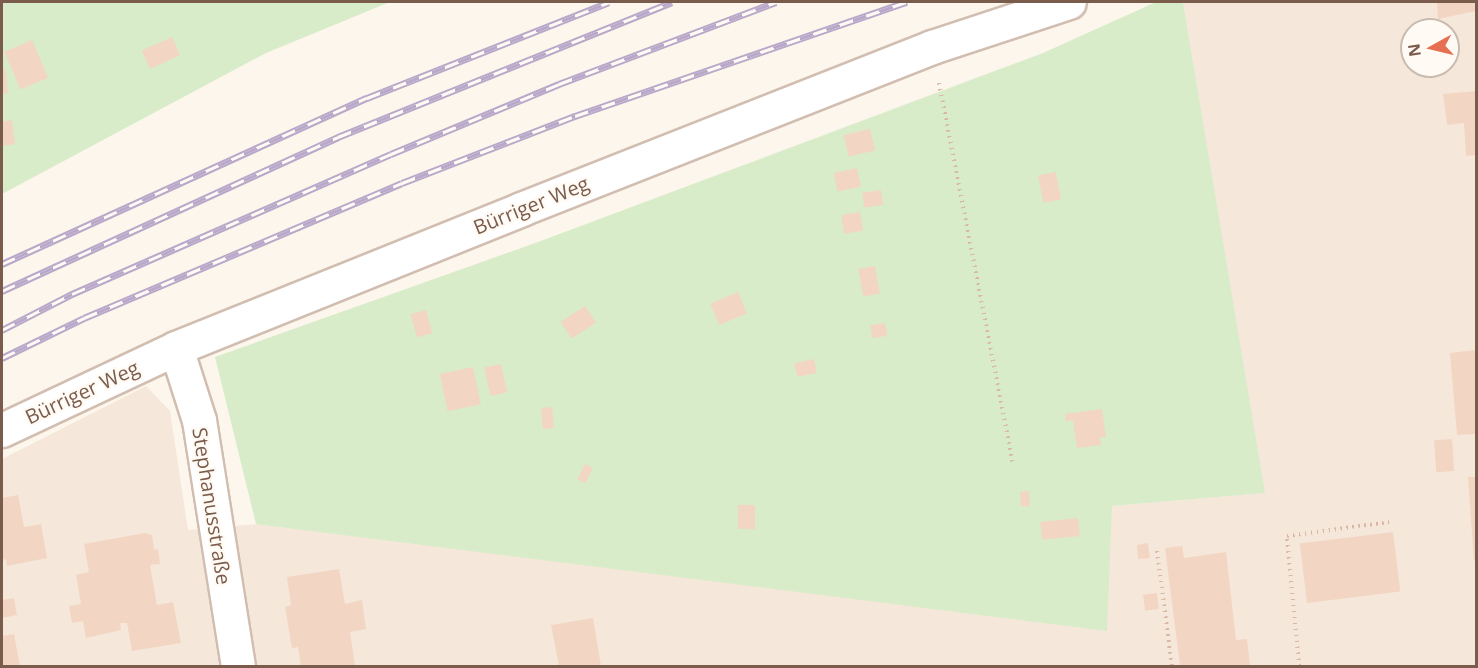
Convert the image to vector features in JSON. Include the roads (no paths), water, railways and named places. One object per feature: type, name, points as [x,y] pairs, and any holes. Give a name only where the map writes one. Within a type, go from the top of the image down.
[{"type":"street","name":"Bürriger Weg","points":[[2,430],[177,348],[933,47],[1069,2]]},
{"type":"street","name":"Stephanusstraße","points":[[177,348],[199,420],[238,666]]},
{"type":"railway","points":[[2,264],[367,98],[609,2]]},
{"type":"railway","points":[[2,291],[338,137],[672,2]]},
{"type":"railway","points":[[2,330],[72,294],[391,154],[559,84],[776,2]]},
{"type":"railway","points":[[2,358],[84,318],[402,183],[575,116],[907,2]]}]
